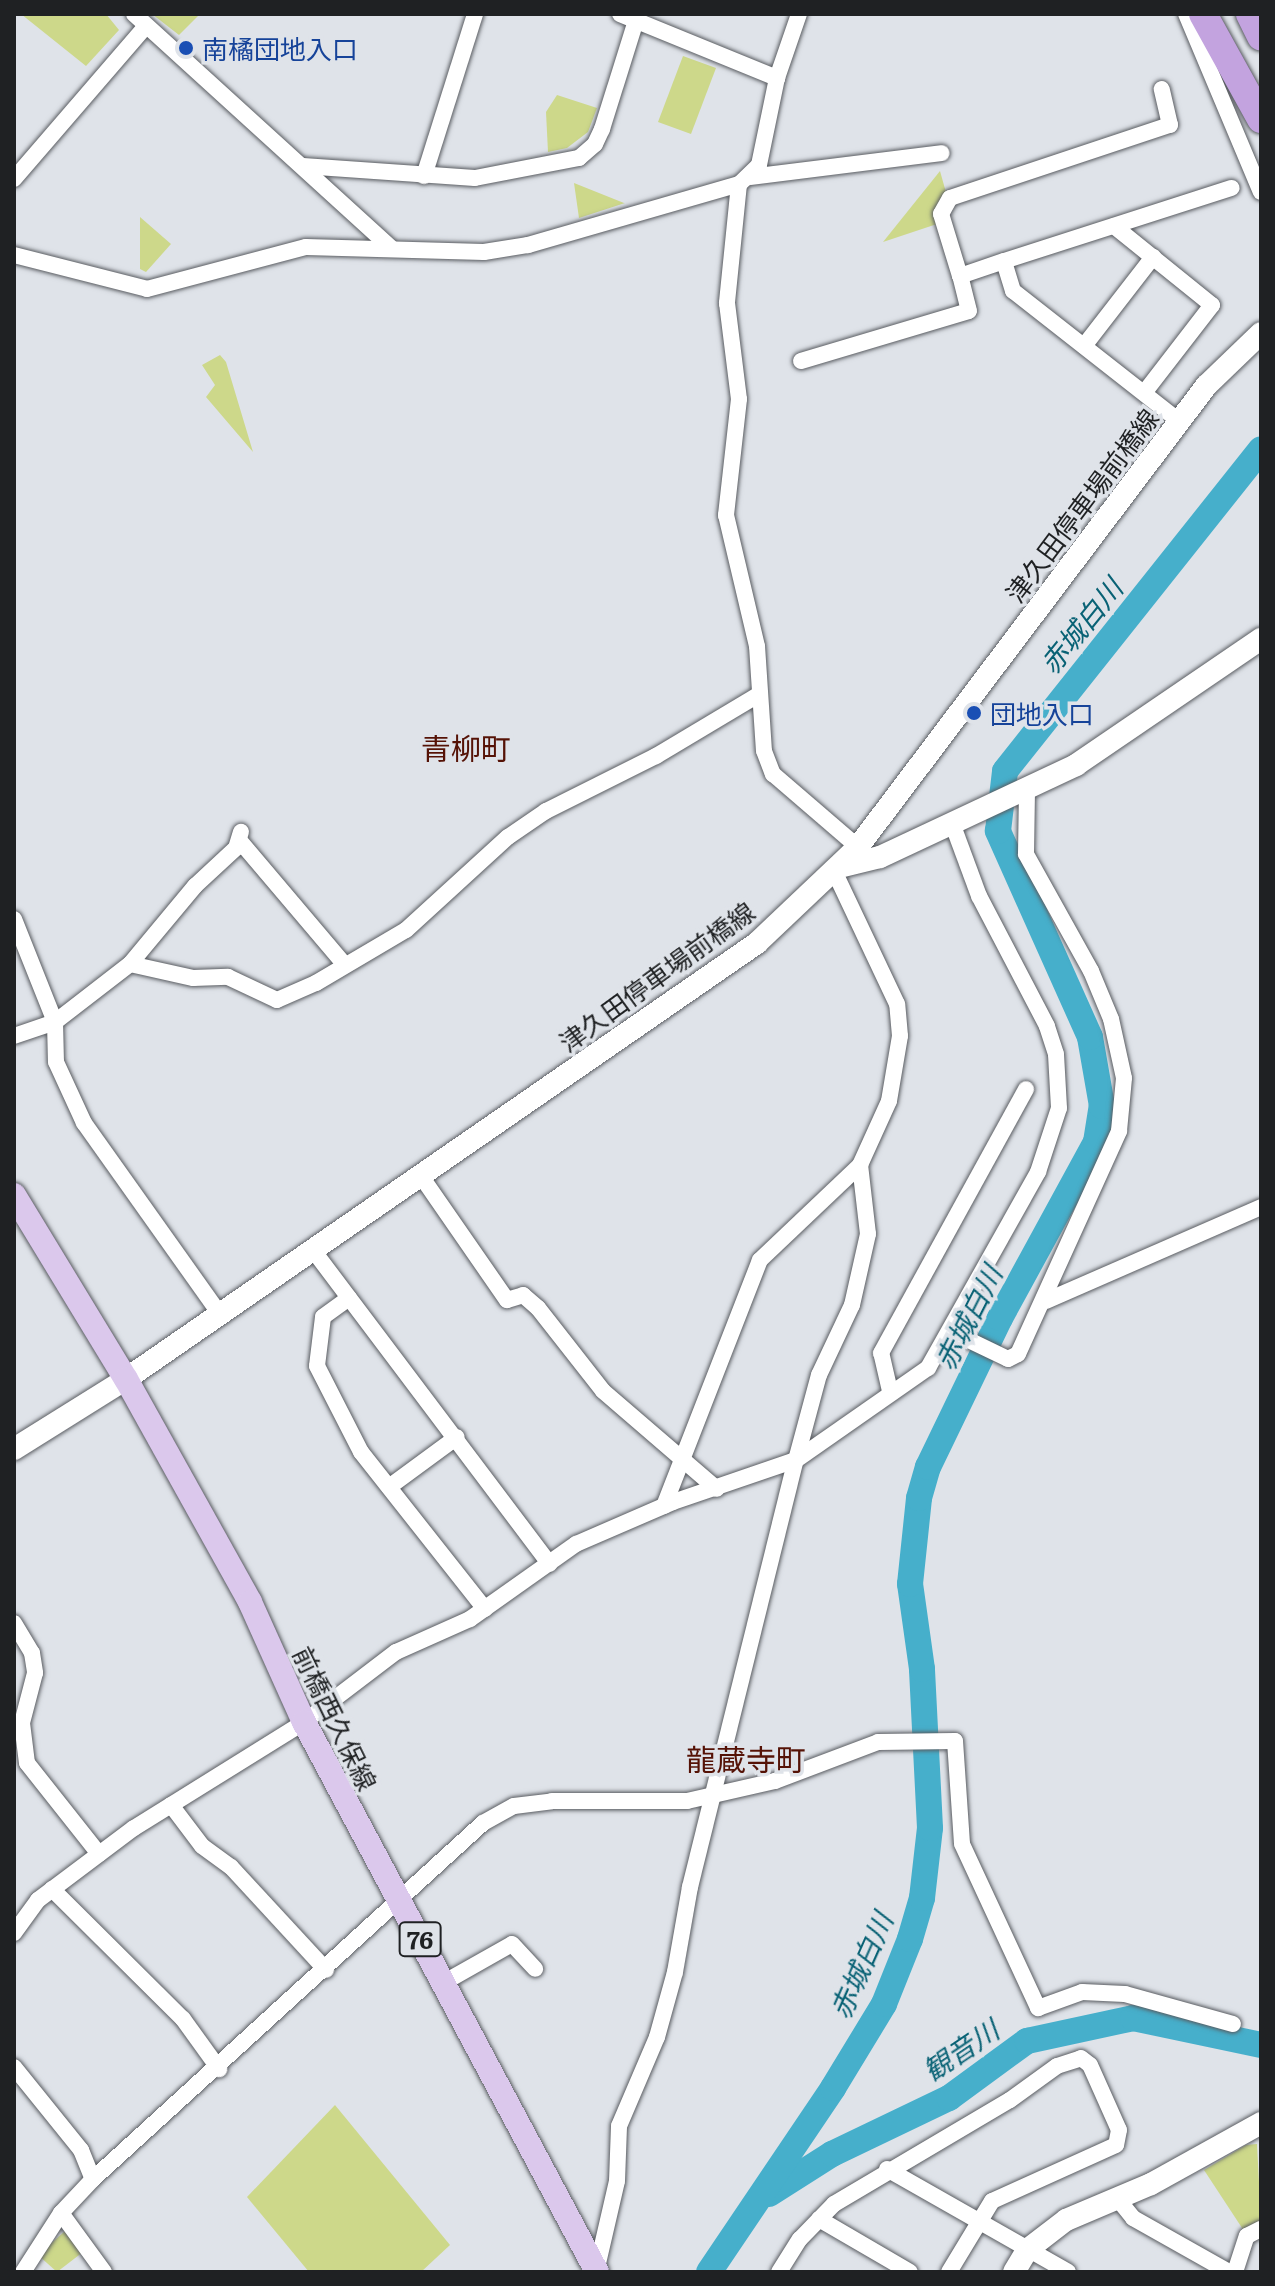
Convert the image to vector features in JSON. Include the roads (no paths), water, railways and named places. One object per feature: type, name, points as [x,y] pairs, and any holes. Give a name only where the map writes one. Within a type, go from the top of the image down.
[{"type":"highway","points":[[1203,14],[1261,119]]},
{"type":"highway","points":[[1250,14],[1261,37]]},
{"type":"main road","name":"津久田停車場前橋線","points":[[14,1449],[126,1379],[757,943],[858,847],[1206,386],[1261,333]]},
{"type":"main road","points":[[835,869],[880,857],[1027,789],[1123,735],[1261,639]]},
{"type":"main road","name":"前橋西久保線","points":[[14,1195],[126,1379],[250,1602],[304,1722],[596,2272]]},
{"type":"main road","points":[[1014,2272],[1027,2250],[1066,2220],[1259,2130]]},
{"type":"street","points":[[424,176],[475,14]]},
{"type":"street","points":[[620,14],[638,17],[688,45],[777,78]]},
{"type":"street","points":[[799,14],[777,78],[759,165],[744,181],[727,303],[739,399],[726,515],[757,646],[764,751],[773,774],[858,847]]},
{"type":"street","points":[[1186,14],[1261,192]]},
{"type":"street","points":[[303,166],[424,176],[495,176],[579,158],[595,144],[602,129],[638,17]]},
{"type":"street","points":[[14,179],[140,20],[391,248]]},
{"type":"street","points":[[801,361],[969,311],[941,214],[950,198],[1170,125],[1162,89]]},
{"type":"street","points":[[14,255],[147,289],[306,247],[484,252],[528,245],[744,181],[942,153]]},
{"type":"street","points":[[960,276],[1232,188]]},
{"type":"street","points":[[1114,226],[1212,305],[1144,393]]},
{"type":"street","points":[[1084,346],[1153,257]]},
{"type":"street","points":[[1004,261],[1013,291],[1179,421]]},
{"type":"street","points":[[130,964],[193,978],[228,977],[277,1000],[406,930],[508,837],[546,811],[656,756],[758,695]]},
{"type":"street","points":[[954,1333],[1008,1359],[1018,1354],[1046,1301],[1119,1131],[1124,1078],[1111,1019],[1091,971],[1026,854],[1027,789]]},
{"type":"street","points":[[14,1933],[52,1889],[99,1854],[304,1722],[396,1652],[485,1609],[576,1544],[664,1506],[796,1460],[890,1391],[928,1368],[954,1333],[1038,1172],[1059,1108],[1056,1054],[1047,1026],[979,896],[957,821]]},
{"type":"street","points":[[14,1036],[55,1022],[130,964],[240,836],[345,965]]},
{"type":"street","points":[[664,1506],[760,1260],[860,1165],[889,1101],[900,1036],[897,1004],[835,869]]},
{"type":"street","points":[[14,919],[55,1022],[56,1062],[84,1123],[219,1313]]},
{"type":"street","points":[[890,1391],[881,1353],[1026,1089]]},
{"type":"street","points":[[596,2272],[615,2194],[619,2126],[661,2024],[715,1792],[819,1375],[852,1305],[868,1234],[860,1165]]},
{"type":"street","points":[[421,1176],[507,1300],[523,1295],[538,1308],[603,1391],[717,1489]]},
{"type":"street","points":[[1046,1301],[1261,1207]]},
{"type":"street","points":[[313,1250],[550,1564]]},
{"type":"street","points":[[349,1298],[323,1317],[317,1366],[361,1452],[485,1609]]},
{"type":"street","points":[[389,1487],[457,1437]]},
{"type":"street","points":[[14,1623],[32,1653],[35,1673],[22,1723],[27,1763],[99,1854]]},
{"type":"street","points":[[23,2272],[61,2213],[93,2179],[219,2069],[483,1823],[514,1806],[552,1801],[687,1801],[715,1792],[775,1781],[885,1743],[955,1741],[962,1844],[1038,2008],[1082,1992],[1125,1994],[1233,2024]]},
{"type":"street","points":[[171,1805],[202,1846],[231,1867],[326,1970]]},
{"type":"street","points":[[52,1889],[183,2019],[219,2069]]},
{"type":"street","points":[[443,1983],[512,1944],[535,1969]]},
{"type":"street","points":[[779,2272],[819,2219],[887,2169],[1010,2100],[1057,2066],[1081,2058],[1090,2065],[1119,2130],[1116,2145],[992,2201],[949,2272]]},
{"type":"street","points":[[14,2067],[81,2150],[93,2179]]},
{"type":"street","points":[[887,2169],[1066,2271]]},
{"type":"street","points":[[1117,2198],[1133,2218],[1229,2272]]},
{"type":"street","points":[[61,2213],[104,2272]]},
{"type":"street","points":[[819,2219],[910,2272]]},
{"type":"street","points":[[1235,2272],[1247,2236],[1261,2229]]},
{"type":"waterway","name":"赤城白川","points":[[709,2272],[833,2088],[884,2004],[910,1939],[922,1898],[930,1828],[922,1669],[910,1584],[919,1498],[928,1467],[1000,1318],[1096,1142],[1102,1106],[1090,1037],[998,831],[1005,771],[1261,449]]},
{"type":"waterway","name":"観音川","points":[[769,2194],[832,2154],[949,2098],[1027,2041],[1133,2018],[1261,2045]]},
{"type":"place","name":"南橘団地入口","points":[[186,48]]},
{"type":"place","name":"団地入口","points":[[974,713]]},
{"type":"district","name":"青柳町","points":[[466,747]]},
{"type":"district","name":"龍蔵寺町","points":[[746,1758]]}]
